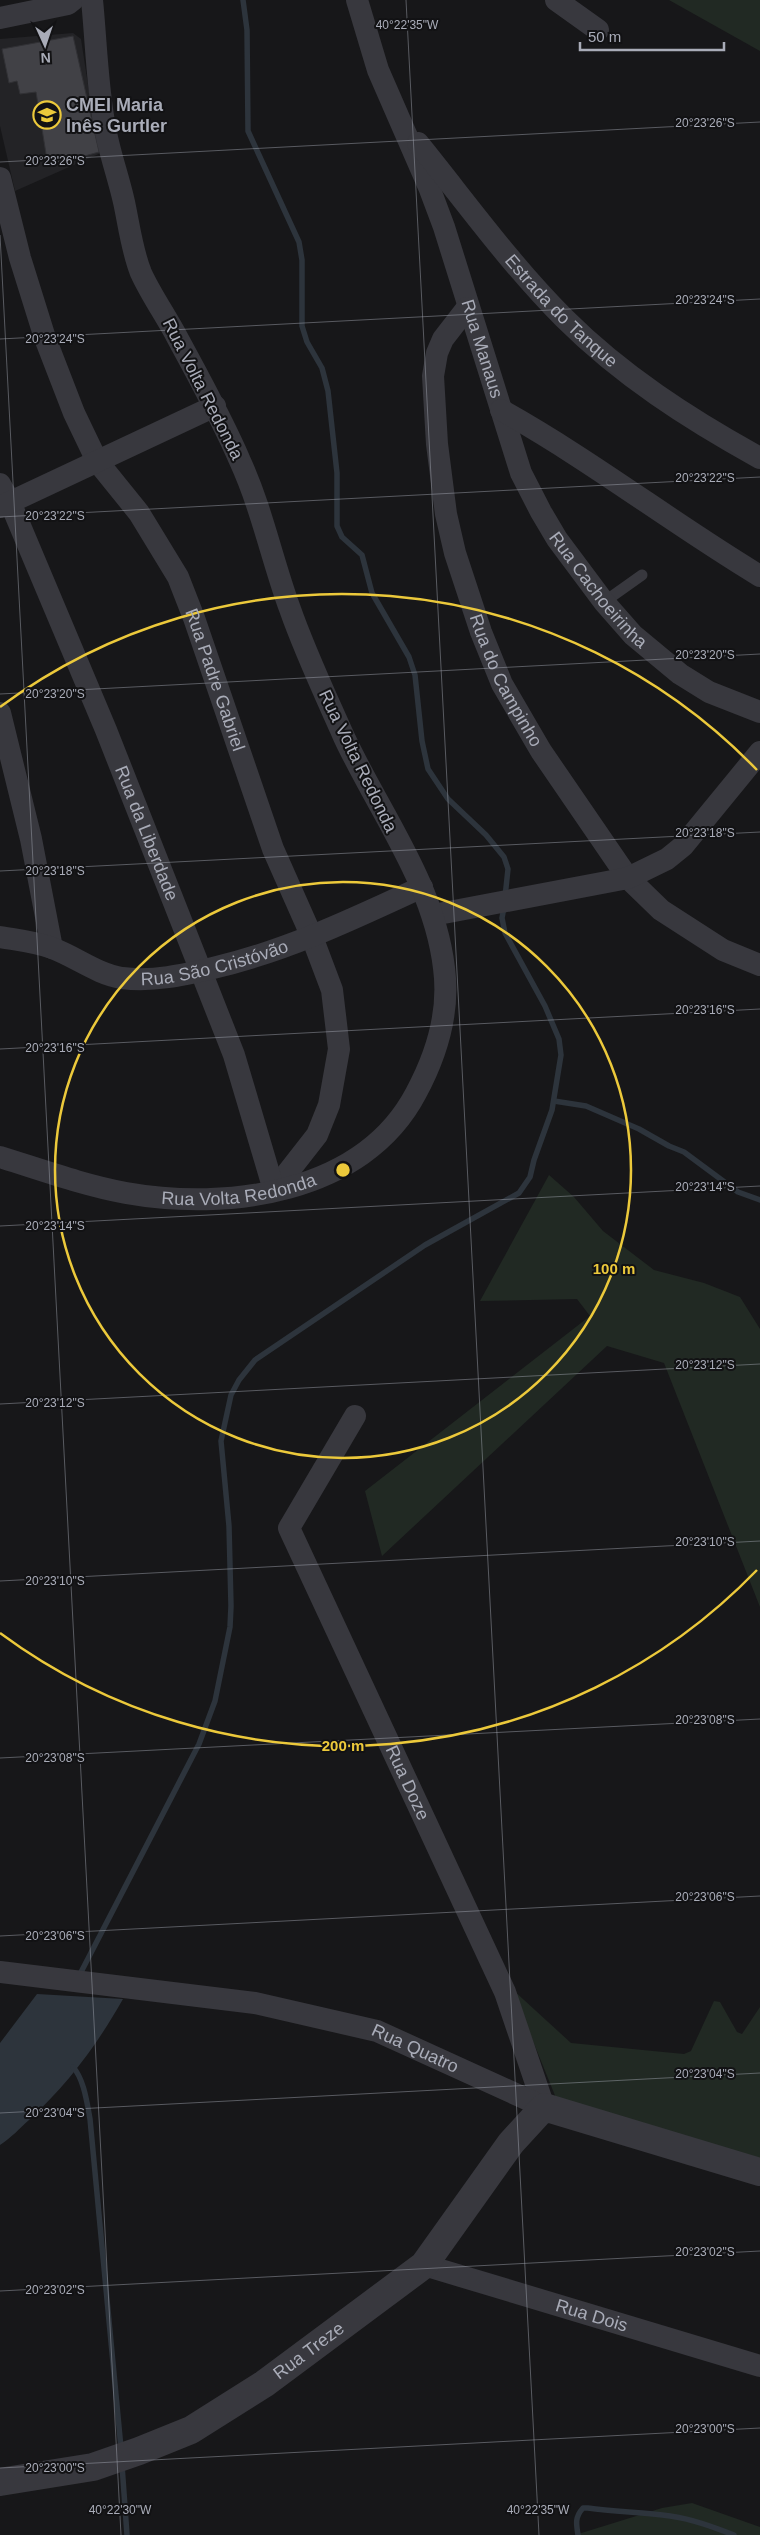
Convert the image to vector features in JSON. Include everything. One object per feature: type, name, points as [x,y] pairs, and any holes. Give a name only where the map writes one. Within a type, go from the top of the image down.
[{"type":"street","points":[[0,18],[68,4],[73,0]]},
{"type":"street","name":"Rua Volta Redonda","points":[[0,1158],[88,1184],[125,1193],[159,1197],[212,1200],[239,1198],[303,1184],[332,1172],[362,1155],[398,1122],[429,1068],[440,1036],[445,1008],[444,963],[433,915],[422,887],[357,764],[313,668],[279,576],[258,504],[215,406],[141,272],[104,123],[92,0]]},
{"type":"street","name":"Rua Manaus","points":[[357,0],[378,70],[441,219],[467,308],[501,410],[553,439],[696,538],[760,576]]},
{"type":"street","points":[[556,0],[598,30]]},
{"type":"street","name":"Estrada do Tanque","points":[[400,120],[518,267],[563,317],[600,351],[647,388],[705,428],[760,458]]},
{"type":"street","name":"Rua Padre Gabriel","points":[[0,178],[20,258],[45,338],[74,414],[97,461],[139,513],[178,577],[194,618],[273,849],[312,937],[332,990],[339,1049],[336,1079],[329,1105],[317,1135],[298,1162],[274,1190]]},
{"type":"street","name":"Rua do Campinho","points":[[467,308],[443,339],[437,353],[434,376],[437,444],[446,514],[455,553],[481,632],[502,684],[541,751],[628,878],[661,910],[724,950],[760,965]]},
{"type":"street","points":[[3,498],[97,461],[215,406]]},
{"type":"street","name":"Rua Cachoeirinha","points":[[501,410],[521,473],[541,512],[557,539],[604,602],[633,636],[680,674],[709,692],[760,712]]},
{"type":"street","name":"Rua da Liberdade","points":[[3,498],[110,739],[234,1055],[274,1190]]},
{"type":"street","points":[[0,714],[31,840],[52,948]]},
{"type":"street","points":[[433,915],[628,878],[661,862],[683,846],[760,752]]},
{"type":"street","name":"Rua São Cristóvão","points":[[0,937],[52,948],[103,973],[120,978],[163,978],[201,971],[274,951],[362,916],[422,887]]},
{"type":"street","name":"Rua Doze","points":[[355,1416],[289,1528],[505,1992],[544,2107]]},
{"type":"street","name":"Rua Quatro","points":[[0,1972],[255,2003],[377,2031],[544,2107],[760,2172]]},
{"type":"street","name":"Rua Treze","points":[[0,2482],[93,2467],[139,2451],[191,2430],[264,2384],[424,2265],[511,2143],[544,2107]]},
{"type":"street","name":"Rua Dois","points":[[424,2265],[760,2366]]},
{"type":"lane","points":[[604,602],[642,575]]},
{"type":"shaded area","points":[[669,0],[760,0],[760,51]]},
{"type":"shaded area","name":"CMEI Maria Inês Gurtler","points":[[73,33],[81,39],[91,104],[103,152],[15,191],[0,126],[0,39]]},
{"type":"shaded area","points":[[549,1175],[574,1197],[603,1231],[654,1270],[704,1283],[740,1297],[760,1329],[760,1607],[664,1363],[607,1346],[382,1556],[365,1491],[590,1316],[577,1299],[480,1301]]},
{"type":"shaded area","points":[[512,1989],[571,2043],[684,2054],[691,2051],[714,2001],[720,2002],[737,2032],[742,2034],[760,2007],[760,2166],[556,2098]]},
{"type":"shaded area","points":[[37,1994],[123,1999],[103,2032],[69,2078],[43,2106],[0,2145],[0,2043]]},
{"type":"shaded area","points":[[692,2503],[760,2527],[760,2535],[575,2535],[662,2508]]},
{"type":"building","points":[[73,36],[99,152],[48,166],[36,92],[20,94],[17,81],[9,83],[2,49]]},
{"type":"waterway","points":[[243,0],[247,30],[248,131],[299,242],[302,260],[302,326],[307,342],[322,368],[328,391],[337,473],[337,526],[342,537],[362,555],[372,593],[409,657],[415,675],[422,741],[428,769],[448,799],[486,835],[504,857],[508,869],[505,897]]},
{"type":"waterway","points":[[79,1976],[199,1744],[215,1701],[230,1627],[231,1606],[229,1526],[221,1441],[231,1395],[239,1380],[255,1360],[425,1245],[519,1193],[530,1177],[534,1160],[552,1110],[561,1055],[559,1039],[545,1006],[505,933],[502,918],[504,907]]},
{"type":"waterway","points":[[554,1101],[586,1106],[639,1129],[684,1152],[738,1192],[760,1200]]},
{"type":"waterway","points":[[73,2067],[80,2078],[90,2119],[121,2448]]},
{"type":"waterway","points":[[122,2465],[127,2535]]},
{"type":"waterway","points":[[578,2535],[577,2520],[583,2508],[678,2517],[734,2535]]},
{"type":"place","name":"CMEI Maria Inês Gurtler","points":[[47,115]]}]
